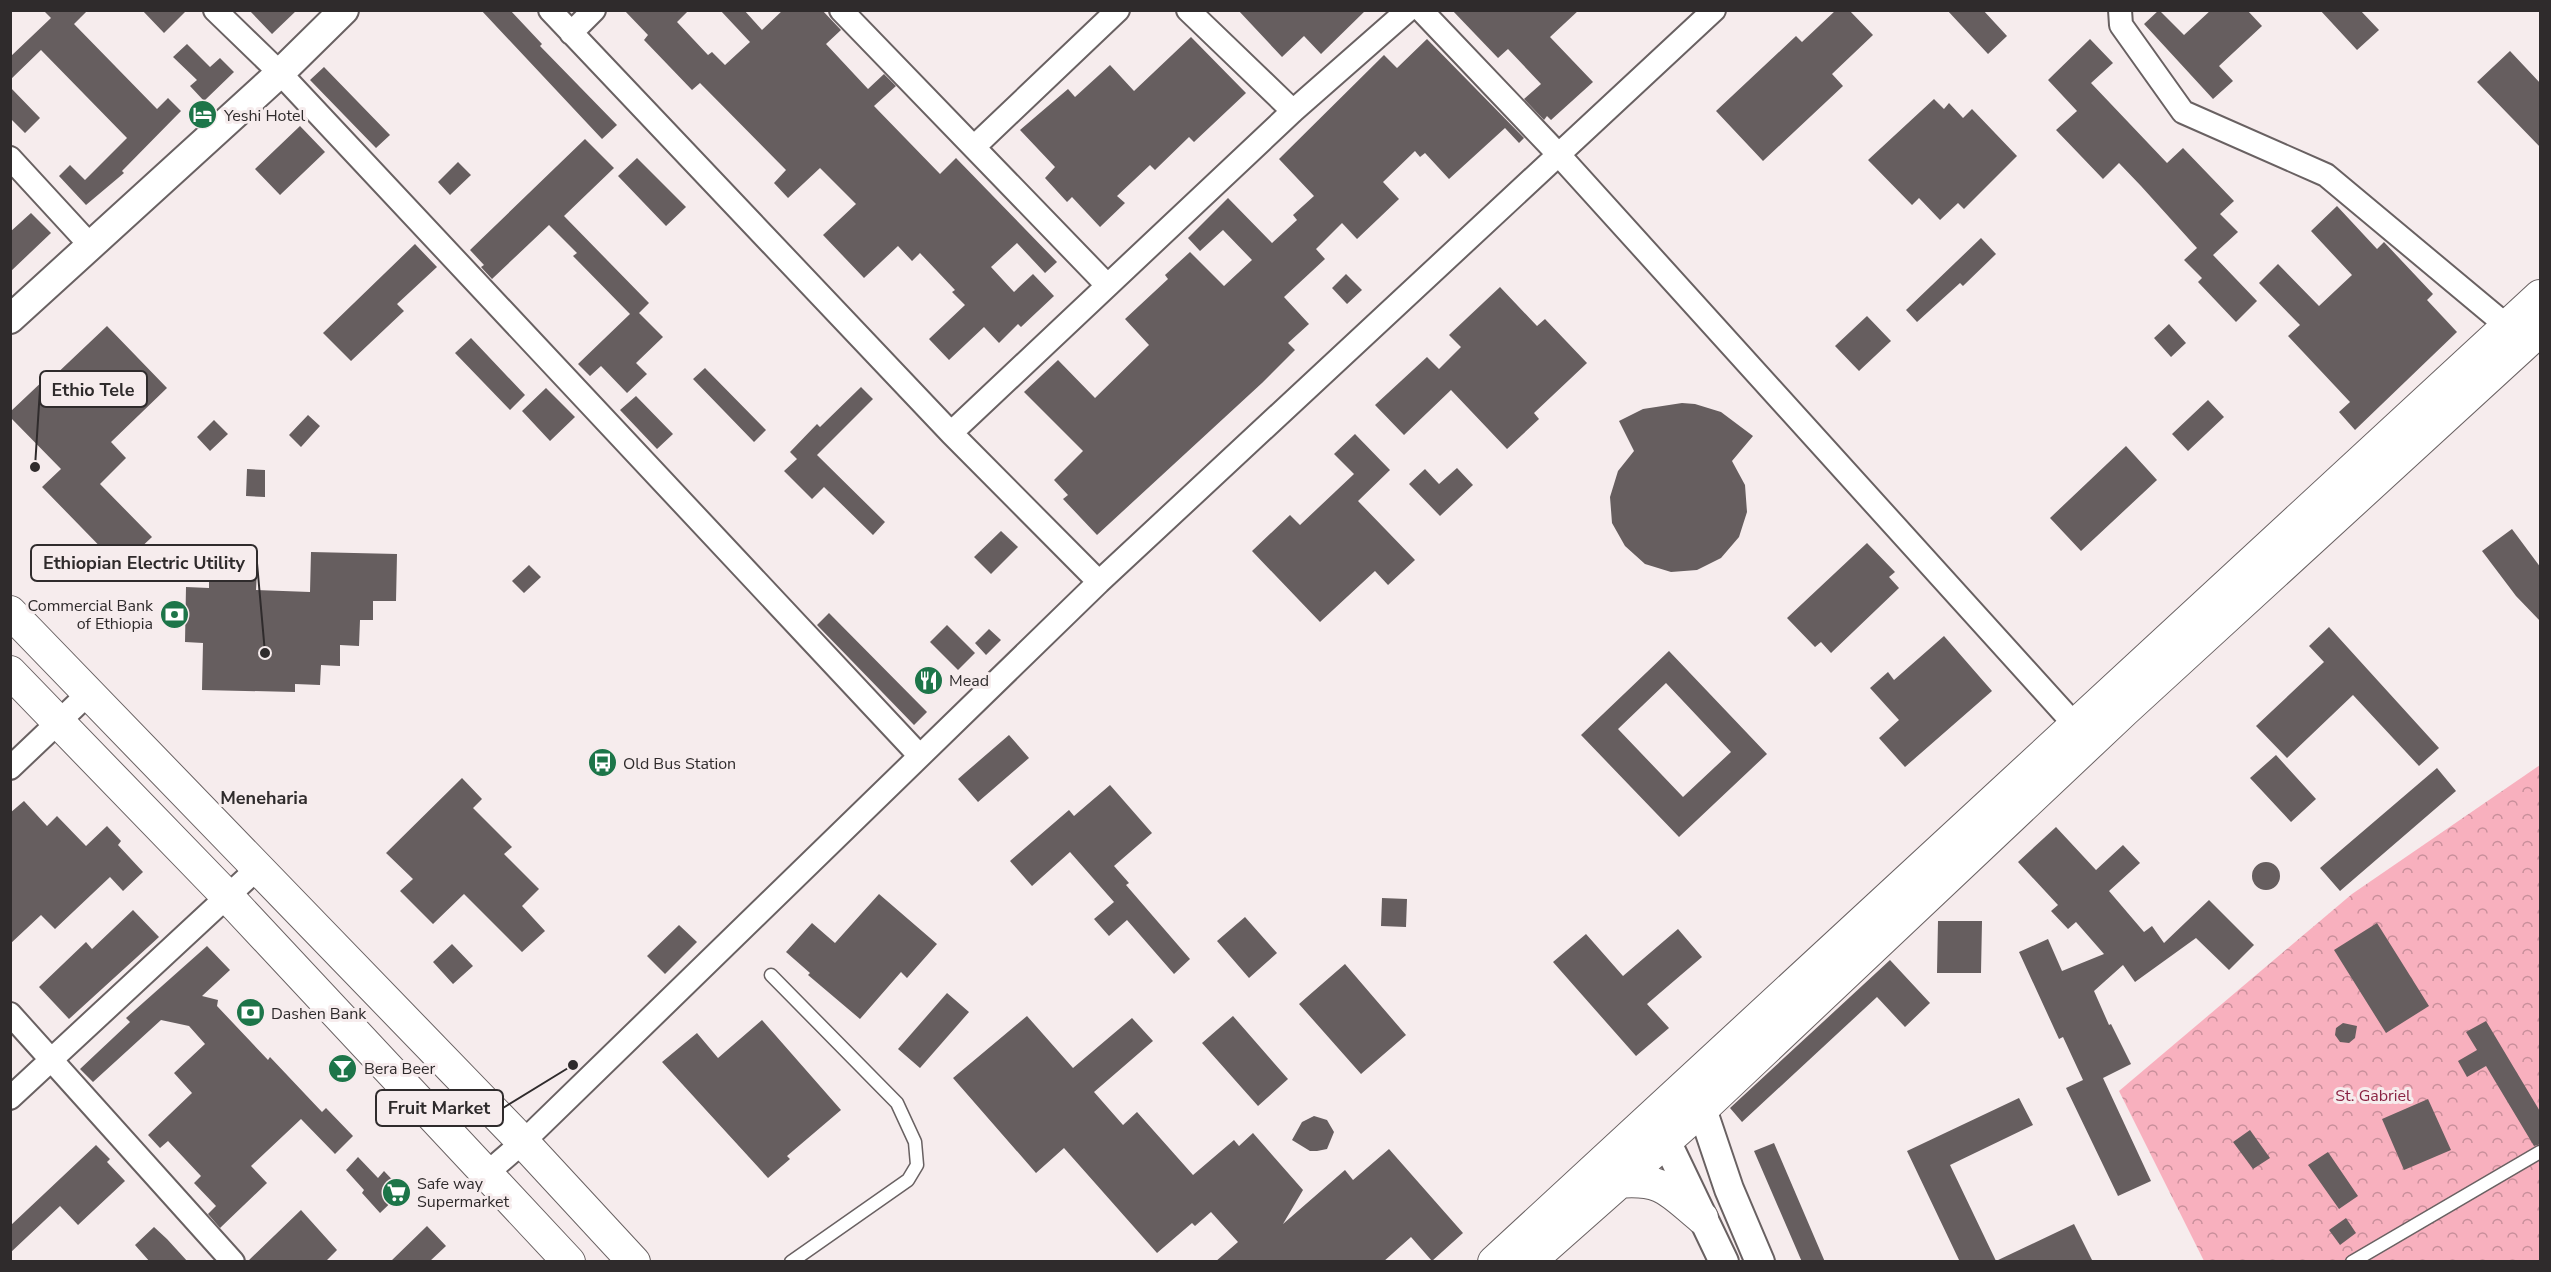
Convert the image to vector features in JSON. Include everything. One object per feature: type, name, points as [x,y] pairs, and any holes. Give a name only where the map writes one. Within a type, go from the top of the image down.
[{"type":"main road","points":[[1695,1096],[2076,726],[2541,296]]},
{"type":"main road","points":[[1494,1262],[1695,1096],[2134,702],[2541,330]]},
{"type":"main road","points":[[10,612],[259,867],[523,1142],[634,1262]]},
{"type":"main road","points":[[10,672],[227,896],[569,1262]]},
{"type":"main road","points":[[1529,1262],[1618,1182],[1660,1127]]},
{"type":"main road","points":[[1618,1182],[1641,1180],[1663,1185],[1702,1218]]},
{"type":"street","points":[[215,10],[280,73],[920,755]]},
{"type":"street","points":[[10,319],[280,73],[344,10]]},
{"type":"street","points":[[550,10],[951,433],[1099,582]]},
{"type":"street","points":[[571,33],[594,10]]},
{"type":"street","points":[[841,10],[1107,285]]},
{"type":"street","points":[[974,147],[1118,10]]},
{"type":"street","points":[[1188,10],[1293,111]]},
{"type":"street","points":[[951,433],[1293,111],[1408,10]]},
{"type":"street","points":[[1421,10],[1559,155],[2076,726]]},
{"type":"street","points":[[486,1173],[523,1142],[1099,582],[1714,10]]},
{"type":"street","points":[[2120,10],[2121,25],[2183,112],[2326,175],[2507,327]]},
{"type":"street","points":[[10,158],[92,246]]},
{"type":"street","points":[[10,768],[89,693]]},
{"type":"street","points":[[10,1098],[259,867]]},
{"type":"street","points":[[10,1014],[233,1262]]},
{"type":"street","points":[[1695,1096],[1729,1189],[1760,1262]]},
{"type":"street","points":[[1660,1127],[1724,1262]]},
{"type":"lane","points":[[771,975],[897,1103],[915,1142],[917,1165],[908,1180],[791,1262]]},
{"type":"lane","points":[[2352,1262],[2541,1152]]},
{"type":"green space","name":"St. Gabriel","points":[[2540,765],[2540,1261],[2204,1261],[2119,1091],[2352,894]]},
{"type":"building","points":[[43,10],[88,10],[74,24],[157,109],[168,98],[181,111],[122,171],[124,173],[86,205],[59,176],[70,165],[85,180],[127,138],[41,50],[10,80],[10,57],[51,18]]},
{"type":"building","points":[[142,10],[187,10],[164,33]]},
{"type":"building","points":[[249,10],[297,10],[272,34]]},
{"type":"building","points":[[481,10],[510,10],[542,44],[540,46],[617,125],[602,139]]},
{"type":"building","points":[[624,10],[689,10],[677,22],[708,55],[712,52],[725,65],[750,42],[720,10],[744,10],[762,30],[783,10],[822,10],[841,30],[826,44],[868,89],[884,74],[896,86],[874,106],[940,174],[956,158],[1057,262],[1045,273],[1017,243],[991,267],[1014,292],[1033,274],[1054,296],[1021,327],[1018,324],[999,343],[984,327],[949,360],[929,339],[965,305],[952,292],[955,290],[920,253],[912,261],[898,246],[864,278],[823,235],[856,204],[820,168],[788,198],[774,183],[786,170],[700,83],[692,90],[644,40],[648,35]]},
{"type":"building","points":[[1238,10],[1366,10],[1321,54],[1304,36],[1282,57]]},
{"type":"building","points":[[1452,10],[1579,10],[1550,37],[1593,82],[1551,120],[1547,116],[1544,120],[1524,99],[1541,84],[1508,49],[1498,58]]},
{"type":"building","points":[[1836,10],[1849,10],[1873,35],[1832,74],[1843,86],[1763,161],[1716,111],[1796,36],[1802,42]]},
{"type":"building","points":[[1947,10],[1983,10],[2007,36],[1988,54]]},
{"type":"building","points":[[2159,10],[2184,35],[2211,10],[2247,10],[2262,26],[2219,66],[2233,81],[2213,99],[2144,24]]},
{"type":"building","points":[[2320,10],[2360,10],[2379,30],[2357,50]]},
{"type":"building","points":[[1191,37],[1246,93],[1194,142],[1189,137],[1155,170],[1150,165],[1117,196],[1125,203],[1100,227],[1072,197],[1067,202],[1045,178],[1055,167],[1020,130],[1068,89],[1075,97],[1110,65],[1134,91]]},
{"type":"building","points":[[1427,39],[1524,138],[1519,143],[1505,128],[1449,179],[1425,153],[1420,157],[1415,151],[1383,182],[1399,199],[1357,239],[1342,223],[1316,249],[1325,259],[1284,297],[1309,324],[1288,343],[1295,350],[1097,535],[1063,499],[1068,495],[1054,480],[1083,451],[1024,392],[1058,360],[1095,398],[1149,345],[1125,319],[1168,279],[1165,275],[1190,252],[1224,286],[1252,260],[1223,230],[1200,251],[1188,238],[1228,198],[1272,243],[1297,220],[1293,215],[1314,196],[1279,159],[1384,55],[1397,68]]},
{"type":"building","points":[[2090,39],[2113,63],[2091,83],[2167,163],[2183,148],[2234,201],[2220,214],[2238,232],[2213,255],[2257,301],[2236,322],[2198,282],[2202,278],[2184,260],[2197,248],[2141,186],[2119,163],[2103,179],[2056,130],[2077,111],[2048,80]]},
{"type":"building","points":[[187,44],[210,67],[220,58],[234,72],[204,101],[190,86],[197,80],[173,57]]},
{"type":"building","points":[[2510,51],[2541,84],[2541,148],[2477,82]]},
{"type":"building","points":[[324,67],[390,135],[376,148],[310,80]]},
{"type":"building","points":[[10,87],[40,118],[25,133],[10,118]]},
{"type":"building","points":[[1934,99],[1944,109],[1949,103],[1963,118],[1972,109],[2017,156],[1964,209],[1958,203],[1940,220],[1919,198],[1912,205],[1868,160]]},
{"type":"building","points":[[300,126],[325,152],[280,195],[255,169]]},
{"type":"building","points":[[585,139],[614,168],[564,216],[649,303],[639,313],[663,337],[636,363],[647,374],[627,393],[601,366],[590,376],[578,364],[630,314],[573,256],[577,253],[549,225],[492,279],[481,267],[484,265],[470,250]]},
{"type":"building","points":[[637,158],[686,207],[666,226],[618,176]]},
{"type":"building","points":[[458,162],[471,175],[450,195],[438,182]]},
{"type":"building","points":[[2337,206],[2377,249],[2384,242],[2433,294],[2427,300],[2457,332],[2355,430],[2339,412],[2350,402],[2288,336],[2300,325],[2259,283],[2278,264],[2319,306],[2352,275],[2311,231]]},
{"type":"building","points":[[31,213],[51,233],[10,272],[10,232]]},
{"type":"building","points":[[1981,238],[1996,254],[1963,286],[1960,283],[1917,322],[1906,310]]},
{"type":"building","points":[[415,244],[437,267],[397,304],[404,311],[351,361],[323,333]]},
{"type":"building","points":[[1346,274],[1362,290],[1347,304],[1332,288]]},
{"type":"building","points":[[1500,287],[1537,326],[1545,319],[1587,363],[1534,413],[1539,419],[1507,449],[1451,390],[1404,435],[1375,405],[1427,357],[1439,369],[1461,347],[1449,335]]},
{"type":"building","points":[[1867,316],[1891,341],[1859,371],[1835,346]]},
{"type":"building","points":[[2169,324],[2186,343],[2171,357],[2154,338]]},
{"type":"building","points":[[107,326],[167,388],[111,442],[126,458],[100,484],[152,537],[120,567],[42,487],[61,469],[10,417],[10,412],[47,377],[50,380]]},
{"type":"building","points":[[471,338],[525,395],[510,410],[455,353]]},
{"type":"building","points":[[705,368],[766,430],[754,442],[693,379]]},
{"type":"building","points":[[861,387],[873,399],[817,455],[885,522],[873,535],[824,487],[812,499],[784,471],[797,459],[790,452],[817,424],[820,427]]},
{"type":"building","points":[[546,388],[575,417],[550,441],[522,411]]},
{"type":"building","points":[[636,396],[673,434],[657,449],[620,410]]},
{"type":"building","points":[[2208,400],[2224,417],[2188,451],[2172,434]]},
{"type":"building","points":[[1682,403],[1695,404],[1721,412],[1753,436],[1732,461],[1745,485],[1747,512],[1739,537],[1721,558],[1697,570],[1671,572],[1645,564],[1625,546],[1612,523],[1610,497],[1618,471],[1634,451],[1619,421],[1643,409]]},
{"type":"building","points":[[308,415],[320,426],[301,447],[289,435]]},
{"type":"building","points":[[214,420],[228,434],[210,451],[197,437]]},
{"type":"building","points":[[1355,434],[1390,470],[1358,501],[1415,560],[1388,585],[1375,571],[1320,622],[1252,551],[1290,515],[1300,525],[1354,474],[1334,454]]},
{"type":"building","points":[[2126,446],[2157,480],[2081,551],[2050,518]]},
{"type":"building","points":[[1457,468],[1473,485],[1440,516],[1409,484],[1425,469],[1439,484]]},
{"type":"building","points":[[247,469],[265,470],[265,497],[246,496]]},
{"type":"building","points":[[2512,529],[2541,568],[2541,622],[2516,596],[2482,551]]},
{"type":"building","points":[[1001,531],[1018,547],[991,574],[974,557]]},
{"type":"building","points":[[1867,543],[1895,572],[1889,577],[1899,588],[1831,653],[1821,642],[1815,647],[1787,618]]},
{"type":"building","points":[[311,552],[397,554],[396,601],[373,601],[373,620],[360,620],[359,646],[340,645],[340,666],[321,665],[320,685],[295,684],[295,692],[202,690],[203,643],[185,642],[186,587],[209,588],[209,569],[257,571],[256,590],[310,592]]},
{"type":"building","points":[[529,565],[541,577],[524,593],[512,581]]},
{"type":"building","points":[[829,613],[927,712],[914,725],[817,625]]},
{"type":"building","points":[[947,625],[975,653],[958,670],[930,642]]},
{"type":"building","points":[[2329,627],[2439,748],[2419,766],[2353,695],[2287,758],[2256,726],[2324,662],[2309,646]]},
{"type":"building","points":[[989,629],[1001,640],[986,655],[975,643]]},
{"type":"building","points":[[1944,636],[1992,691],[1905,767],[1879,738],[1899,720],[1870,688],[1888,672],[1894,680]]},
{"type":"building","points":[[1669,651],[1767,754],[1679,837],[1581,735]],"holes":[[[1666,683],[1731,752],[1683,797],[1618,729]]]},
{"type":"building","points":[[1009,735],[1029,758],[978,802],[958,779]]},
{"type":"building","points":[[2276,755],[2316,799],[2291,822],[2250,778]]},
{"type":"building","points":[[2437,768],[2456,791],[2340,891],[2320,868]]},
{"type":"building","points":[[462,778],[482,799],[473,808],[512,847],[504,854],[539,889],[522,906],[545,931],[522,952],[464,894],[433,924],[400,891],[413,879],[386,853]]},
{"type":"building","points":[[1110,785],[1152,833],[1114,866],[1129,883],[1126,885],[1190,959],[1174,974],[1127,920],[1109,936],[1094,919],[1114,902],[1070,852],[1032,886],[1010,861],[1069,810],[1074,816]]},
{"type":"building","points":[[24,801],[47,826],[57,816],[86,846],[107,826],[121,841],[118,845],[143,872],[123,891],[110,877],[55,929],[41,915],[10,944],[10,813]]},
{"type":"building","points":[[2056,827],[2096,870],[2123,845],[2140,863],[2109,891],[2144,932],[2152,926],[2164,943],[2209,900],[2254,945],[2229,970],[2196,938],[2135,982],[2123,965],[2094,991],[2109,1025],[2111,1024],[2131,1064],[2103,1078],[2151,1181],[2118,1196],[2066,1088],[2083,1080],[2063,1037],[2059,1039],[2019,952],[2048,939],[2062,971],[2104,954],[2076,922],[2068,929],[2051,911],[2058,905],[2018,862]]},
{"type":"building","points":[[2266,862],[2276,866],[2280,876],[2276,886],[2266,890],[2256,886],[2252,876],[2256,866]]},
{"type":"building","points":[[879,894],[937,944],[907,978],[901,972],[860,1019],[808,975],[810,973],[786,952],[812,923],[835,943]]},
{"type":"building","points":[[1382,898],[1407,899],[1406,927],[1381,926]]},
{"type":"building","points":[[133,910],[159,937],[69,1019],[39,987],[86,942],[92,949]]},
{"type":"building","points":[[1245,917],[1277,953],[1249,978],[1217,941]]},
{"type":"building","points":[[1938,921],[1982,921],[1981,973],[1937,973]]},
{"type":"building","points":[[2377,923],[2429,1006],[2386,1033],[2334,950]]},
{"type":"building","points":[[679,925],[697,942],[665,974],[647,956]]},
{"type":"building","points":[[1678,929],[1702,957],[1647,1004],[1669,1028],[1636,1056],[1553,962],[1586,934],[1623,976]]},
{"type":"building","points":[[452,944],[473,966],[453,984],[433,962]]},
{"type":"building","points":[[207,946],[230,970],[202,996],[218,1000],[217,1006],[268,1060],[270,1057],[322,1112],[326,1108],[353,1136],[335,1154],[301,1119],[251,1166],[267,1183],[220,1228],[208,1214],[216,1206],[194,1183],[201,1176],[168,1141],[160,1148],[148,1135],[192,1093],[174,1073],[205,1044],[189,1026],[161,1020],[93,1082],[80,1069],[130,1022],[126,1018]]},
{"type":"building","points":[[1890,960],[1930,1003],[1905,1027],[1877,997],[1742,1122],[1730,1108]]},
{"type":"building","points":[[1345,964],[1406,1035],[1361,1074],[1299,1004]]},
{"type":"building","points":[[947,993],[969,1012],[920,1068],[898,1049]]},
{"type":"building","points":[[1027,1016],[1073,1068],[1132,1018],[1153,1041],[1094,1092],[1123,1125],[1137,1112],[1193,1175],[1234,1140],[1239,1146],[1253,1133],[1303,1190],[1283,1224],[1345,1170],[1353,1180],[1389,1149],[1463,1233],[1432,1261],[1411,1237],[1383,1262],[1215,1262],[1238,1242],[1211,1212],[1195,1226],[1192,1223],[1157,1253],[1064,1148],[1036,1173],[953,1078]]},
{"type":"building","points":[[1233,1016],[1288,1079],[1258,1106],[1202,1043]]},
{"type":"building","points":[[762,1020],[841,1110],[787,1156],[790,1159],[768,1178],[662,1062],[697,1033],[718,1058]]},
{"type":"building","points":[[2486,1021],[2541,1113],[2541,1144],[2534,1146],[2486,1066],[2467,1077],[2458,1061],[2477,1050],[2466,1032]]},
{"type":"building","points":[[2343,1023],[2357,1026],[2355,1038],[2349,1043],[2340,1042],[2335,1035],[2336,1028]]},
{"type":"building","points":[[2019,1098],[2033,1125],[1950,1165],[1996,1261],[2074,1224],[2093,1262],[1960,1262],[1907,1151]]},
{"type":"building","points":[[2428,1099],[2451,1150],[2404,1170],[2382,1119]]},
{"type":"building","points":[[1314,1116],[1327,1120],[1334,1132],[1327,1149],[1310,1151],[1292,1140],[1302,1122]]},
{"type":"building","points":[[2250,1130],[2270,1158],[2253,1169],[2233,1142]]},
{"type":"building","points":[[1774,1143],[1825,1262],[1802,1262],[1754,1151]]},
{"type":"building","points":[[96,1145],[110,1159],[107,1162],[125,1181],[78,1225],[60,1206],[10,1253],[10,1226]]},
{"type":"building","points":[[2328,1152],[2358,1196],[2339,1209],[2308,1165]]},
{"type":"building","points":[[358,1157],[378,1178],[384,1171],[403,1191],[380,1213],[346,1170]]},
{"type":"building","points":[[301,1210],[337,1250],[325,1262],[247,1262]]},
{"type":"building","points":[[2346,1218],[2356,1233],[2340,1245],[2329,1230]]},
{"type":"building","points":[[427,1226],[446,1246],[429,1262],[390,1262]]},
{"type":"building","points":[[154,1227],[188,1262],[150,1262],[135,1245]]},
{"type":"place","name":"Yeshi Hotel","points":[[203,115]]},
{"type":"place","name":"Ethio Tele","points":[[35,467]]},
{"type":"place","name":"Commercial Bank of Ethiopia","points":[[174,614]]},
{"type":"place","name":"Ethiopian Electric Utility","points":[[265,653]]},
{"type":"place","name":"Mead","points":[[928,680]]},
{"type":"place","name":"Old Bus Station","points":[[602,763]]},
{"type":"place","name":"Dashen Bank","points":[[250,1013]]},
{"type":"place","name":"Fruit Market","points":[[573,1065]]},
{"type":"place","name":"Bera Beer","points":[[343,1068]]},
{"type":"place","name":"Safe way Supermarket","points":[[396,1192]]},
{"type":"district","name":"Meneharia","points":[[264,798]]}]
